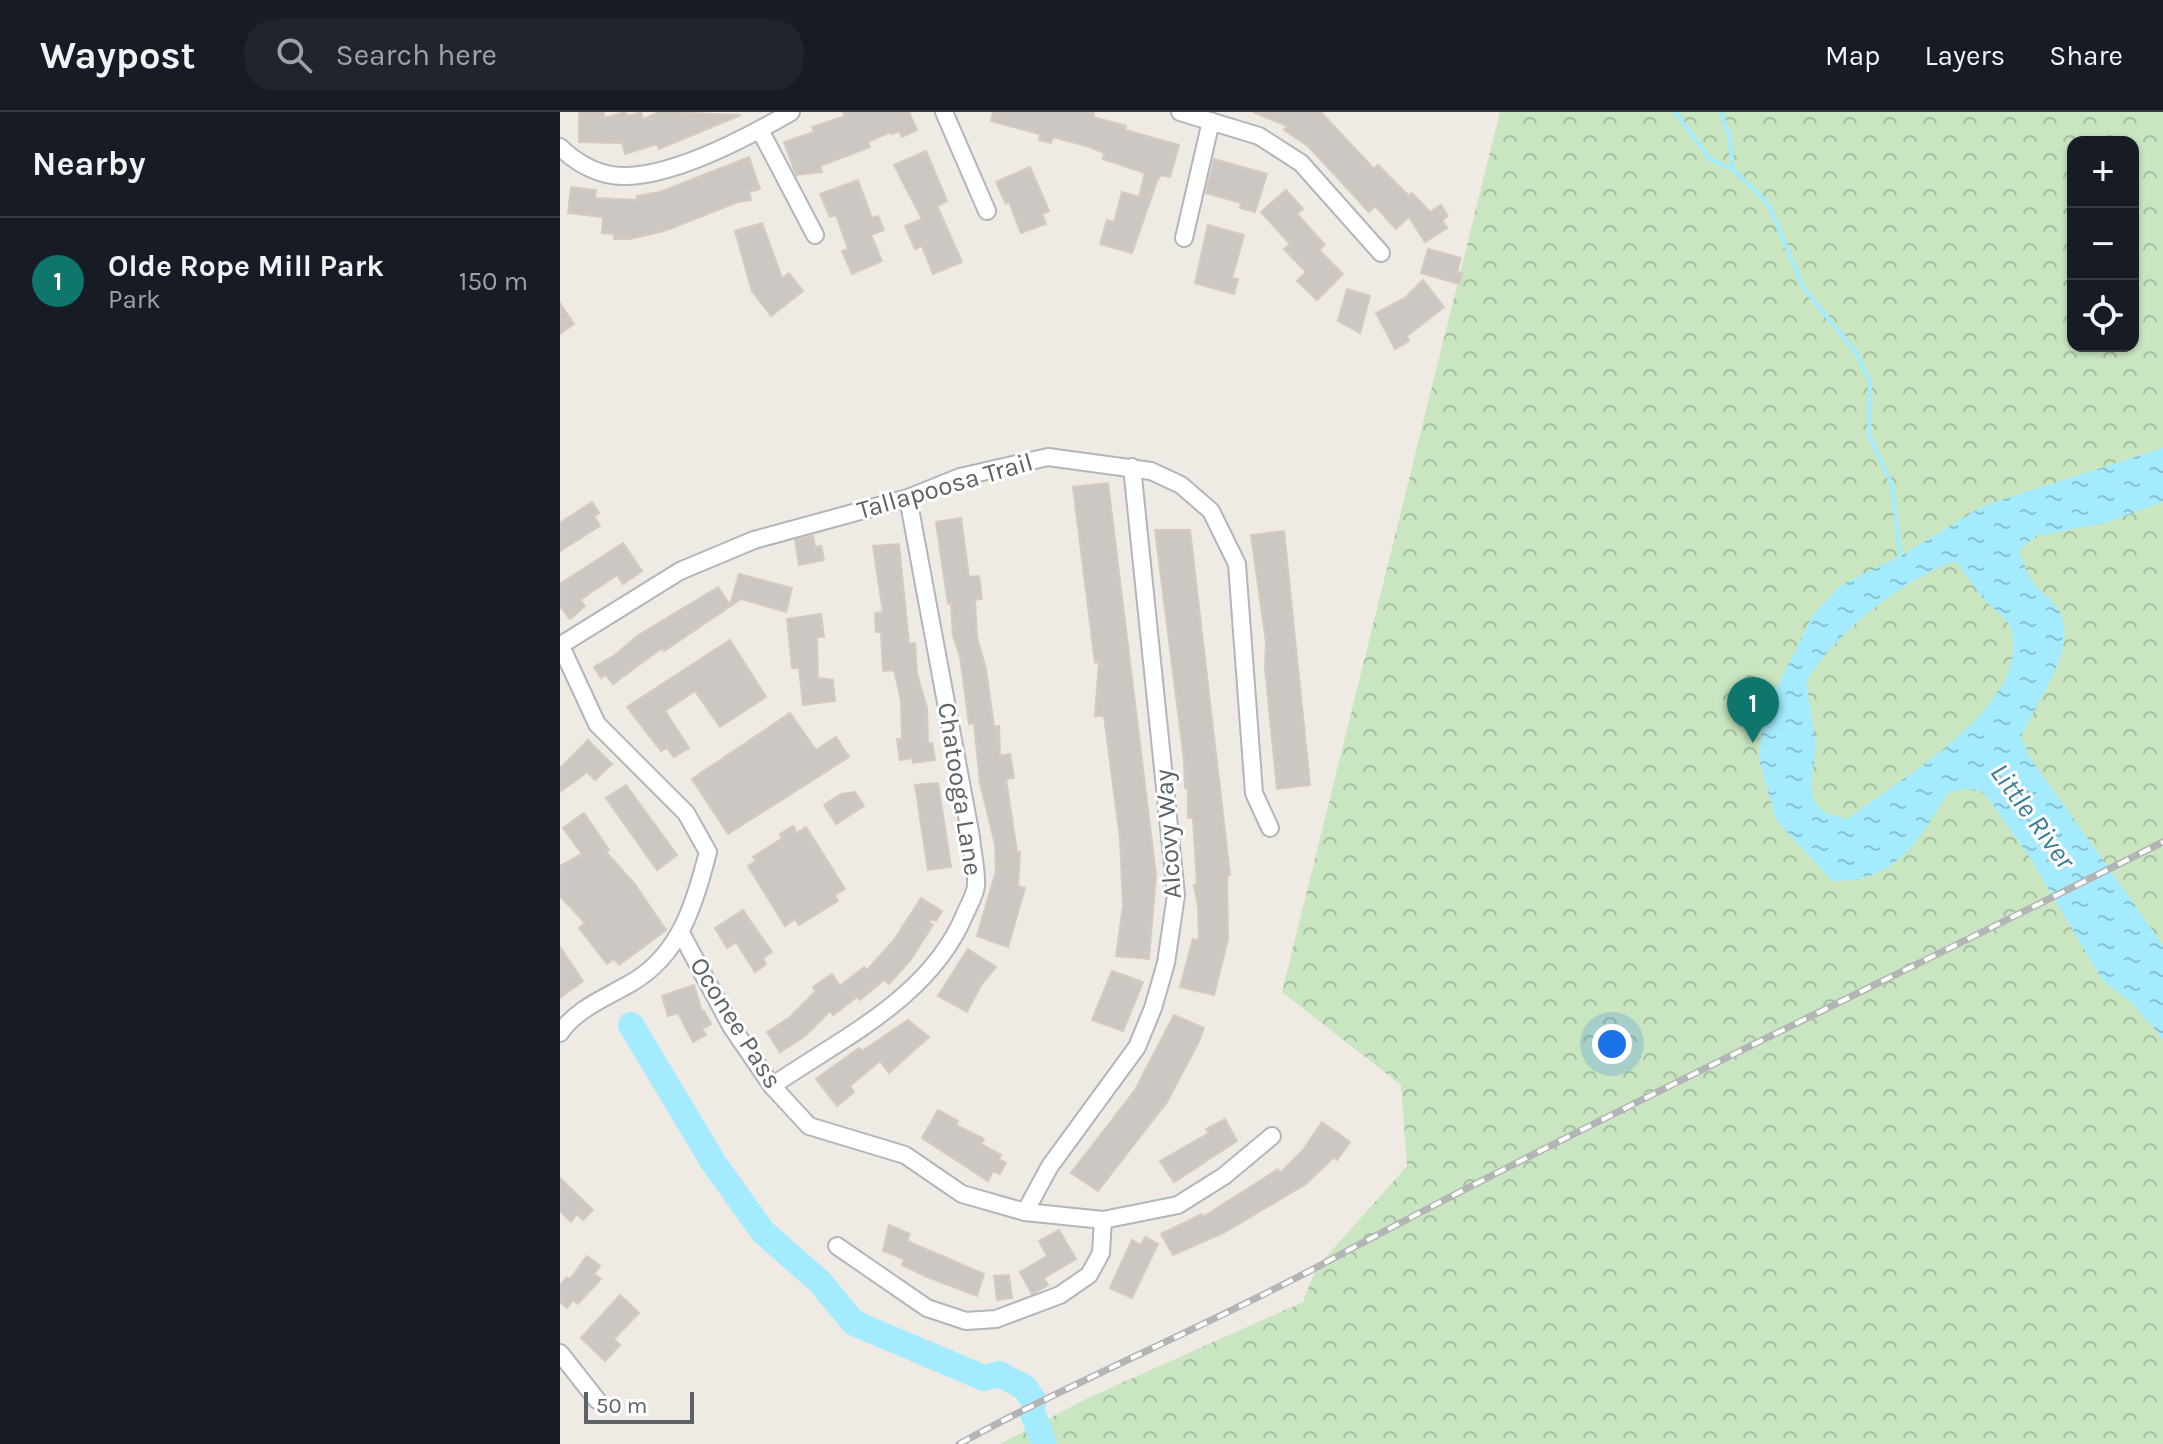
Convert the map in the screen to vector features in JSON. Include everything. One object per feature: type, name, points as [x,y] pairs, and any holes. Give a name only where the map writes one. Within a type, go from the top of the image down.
[{"type":"street","points":[[560,147],[589,169],[624,177],[688,160],[760,130],[791,112]]},
{"type":"street","points":[[944,112],[987,211]]},
{"type":"street","points":[[1180,112],[1259,136],[1301,163],[1381,253]]},
{"type":"street","points":[[1184,238],[1211,121]]},
{"type":"street","points":[[760,130],[815,235]]},
{"type":"street","name":"Tallapoosa Trail","points":[[560,644],[680,571],[754,540],[908,498],[960,477],[1048,457],[1132,467],[1181,485],[1211,511],[1237,564],[1254,793],[1270,828]]},
{"type":"street","name":"Alcovy Way","points":[[1025,1212],[1050,1166],[1137,1047],[1166,963],[1176,895],[1132,467]]},
{"type":"street","name":"Chatooga Lane","points":[[772,1086],[827,1048],[881,1017],[917,983],[944,954],[976,888],[971,837],[908,498]]},
{"type":"street","points":[[560,644],[597,724],[686,813],[708,852],[681,933],[664,958],[633,982],[600,998],[560,1033]]},
{"type":"street","name":"Oconee Pass","points":[[681,933],[731,1026],[772,1086],[809,1126],[905,1155],[962,1194],[1025,1212],[1103,1220],[1178,1205],[1224,1176],[1272,1136]]},
{"type":"street","points":[[837,1246],[927,1308],[966,1321],[996,1319],[1060,1295],[1089,1275],[1101,1253],[1103,1220]]},
{"type":"street","points":[[560,1353],[597,1400]]},
{"type":"green space","points":[[1500,112],[2163,112],[2163,1444],[1000,1444],[1088,1398],[1303,1302],[1317,1267],[1407,1166],[1401,1085],[1282,992]]},
{"type":"water","name":"Little River","points":[[2163,448],[2163,502],[2105,523],[2036,536],[2019,550],[2032,580],[2059,610],[2064,625],[2060,658],[2021,737],[2029,756],[2163,945],[2163,1039],[2131,1002],[2103,981],[2029,856],[1984,793],[1966,788],[1948,793],[1903,855],[1874,874],[1855,879],[1832,881],[1776,820],[1759,759],[1764,713],[1813,615],[1841,585],[1900,556],[1985,505]],"holes":[[[1955,561],[1981,596],[2010,627],[2012,661],[2000,688],[1980,715],[1926,763],[1848,819],[1827,814],[1815,803],[1811,787],[1816,744],[1806,681],[1835,644],[1872,610],[1913,581]]]},
{"type":"building","points":[[579,112],[604,112],[604,118],[625,112],[628,116],[641,112],[643,119],[659,112],[741,115],[659,149],[657,144],[625,154],[622,143],[579,142]]},
{"type":"building","points":[[843,112],[909,112],[917,130],[902,137],[899,131],[890,132],[868,142],[870,147],[820,166],[822,172],[796,175],[784,142],[814,132],[812,127],[845,116]]},
{"type":"building","points":[[993,112],[1094,112],[1093,117],[1126,126],[1125,130],[1179,145],[1170,177],[1161,175],[1157,181],[1132,253],[1100,244],[1107,220],[1114,222],[1122,192],[1139,197],[1145,173],[1103,159],[1104,153],[1090,147],[1053,137],[1051,143],[1039,140],[1040,134],[991,121]]},
{"type":"building","points":[[1253,112],[1321,112],[1374,169],[1378,165],[1430,212],[1441,205],[1448,216],[1442,220],[1447,228],[1425,242],[1409,217],[1396,229],[1375,206],[1369,212],[1308,146],[1284,130],[1287,126]]},
{"type":"building","points":[[926,151],[947,201],[937,206],[962,262],[933,274],[922,246],[915,249],[905,226],[922,219],[894,165]]},
{"type":"building","points":[[749,157],[760,189],[749,192],[751,200],[738,202],[664,231],[630,239],[614,239],[614,234],[602,233],[603,217],[568,213],[571,187],[596,190],[595,198],[637,200],[637,196],[660,192]]},
{"type":"building","points":[[1214,159],[1267,174],[1255,212],[1240,208],[1241,203],[1206,193]]},
{"type":"building","points":[[1030,167],[1049,211],[1042,214],[1046,224],[1021,233],[1009,202],[1006,204],[996,182]]},
{"type":"building","points":[[858,180],[872,218],[878,216],[884,230],[871,235],[882,261],[852,274],[842,251],[848,249],[836,215],[830,217],[820,194]]},
{"type":"building","points":[[1286,190],[1303,209],[1297,214],[1325,245],[1319,250],[1343,274],[1317,300],[1297,281],[1306,272],[1284,249],[1290,244],[1261,212]]},
{"type":"building","points":[[762,223],[782,278],[789,273],[803,291],[771,316],[752,291],[735,231]]},
{"type":"building","points":[[1208,225],[1244,235],[1232,278],[1238,279],[1234,294],[1195,283]]},
{"type":"building","points":[[1428,249],[1461,258],[1457,272],[1462,273],[1459,284],[1421,273]]},
{"type":"building","points":[[1423,280],[1444,307],[1407,336],[1409,341],[1395,349],[1376,313],[1405,298]]},
{"type":"building","points":[[1347,289],[1370,296],[1360,333],[1338,321]]},
{"type":"building","points":[[560,303],[574,324],[560,334]]},
{"type":"building","points":[[1108,483],[1156,875],[1149,959],[1116,956],[1123,906],[1120,838],[1104,716],[1095,716],[1099,662],[1095,663],[1073,487]]},
{"type":"building","points":[[592,502],[599,513],[594,516],[600,526],[560,551],[560,523]]},
{"type":"building","points":[[961,518],[969,577],[979,576],[982,599],[975,600],[977,638],[986,669],[994,727],[999,726],[1000,756],[1010,754],[1014,778],[1006,779],[1017,852],[1020,852],[1018,886],[1025,888],[1008,947],[977,936],[996,871],[995,844],[980,783],[974,723],[969,724],[936,522]]},
{"type":"building","points":[[1155,530],[1190,530],[1230,875],[1227,875],[1228,939],[1214,995],[1180,987],[1193,939],[1199,940],[1194,885],[1197,885],[1193,818],[1188,818],[1188,788],[1185,788]]},
{"type":"building","points":[[1284,531],[1310,785],[1277,789],[1265,668],[1266,642],[1251,535]]},
{"type":"building","points":[[813,536],[815,547],[821,546],[824,560],[799,565],[795,540]]},
{"type":"building","points":[[623,543],[642,571],[623,584],[617,575],[580,600],[585,606],[570,619],[560,606],[560,584]]},
{"type":"building","points":[[899,544],[909,644],[915,643],[917,674],[927,708],[928,744],[932,743],[935,760],[913,763],[912,758],[900,760],[897,739],[902,739],[901,700],[894,670],[883,671],[881,632],[876,632],[875,613],[883,612],[873,546]]},
{"type":"building","points":[[739,574],[792,588],[786,612],[741,599],[664,651],[662,648],[613,684],[606,675],[601,678],[594,667],[615,655],[637,636],[718,587],[730,605]]},
{"type":"building","points":[[821,614],[824,637],[817,637],[818,678],[833,680],[835,701],[803,705],[799,668],[792,668],[787,619]]},
{"type":"building","points":[[730,640],[766,697],[720,727],[695,691],[665,711],[689,748],[674,757],[667,748],[661,751],[627,707]]},
{"type":"building","points":[[790,713],[816,750],[836,737],[849,757],[728,834],[692,779]]},
{"type":"building","points":[[588,740],[612,764],[595,780],[587,772],[560,792],[560,768]]},
{"type":"building","points":[[938,783],[951,867],[928,870],[915,785]]},
{"type":"building","points":[[626,785],[677,855],[657,870],[606,798]]},
{"type":"building","points":[[855,792],[864,806],[836,824],[824,805],[841,794]]},
{"type":"building","points":[[584,813],[609,850],[606,852],[634,883],[666,930],[619,965],[614,959],[607,964],[579,928],[585,923],[560,896],[560,866],[582,854],[563,828]]},
{"type":"building","points":[[793,826],[797,833],[806,827],[845,889],[835,895],[838,901],[827,908],[799,925],[795,919],[785,926],[748,866],[756,861],[753,857],[782,838],[780,834]]},
{"type":"building","points":[[921,898],[942,911],[936,921],[931,919],[929,923],[933,925],[910,961],[889,984],[884,980],[860,1000],[857,997],[833,1015],[830,1011],[805,1036],[780,1052],[767,1032],[790,1017],[816,991],[813,987],[832,974],[840,986],[864,967],[867,970],[894,940]]},
{"type":"building","points":[[743,910],[772,952],[763,958],[766,964],[755,972],[736,942],[727,948],[715,928]]},
{"type":"building","points":[[560,947],[583,981],[560,998]]},
{"type":"building","points":[[968,949],[996,967],[981,985],[967,1012],[938,996]]},
{"type":"building","points":[[1112,971],[1143,982],[1123,1031],[1092,1020]]},
{"type":"building","points":[[694,985],[702,1012],[711,1024],[702,1029],[706,1035],[693,1042],[678,1013],[668,1016],[662,996]]},
{"type":"building","points":[[1174,1015],[1204,1028],[1198,1043],[1167,1102],[1098,1191],[1071,1173],[1135,1090]]},
{"type":"building","points":[[908,1020],[929,1037],[889,1073],[880,1061],[850,1086],[854,1092],[837,1106],[816,1079],[859,1048],[862,1051]]},
{"type":"building","points":[[938,1110],[958,1121],[956,1125],[984,1139],[981,1144],[1001,1155],[999,1159],[1006,1163],[1000,1174],[993,1171],[988,1181],[922,1138]]},
{"type":"building","points":[[1225,1119],[1237,1141],[1174,1182],[1160,1161],[1209,1133],[1206,1129]]},
{"type":"building","points":[[1322,1122],[1350,1142],[1337,1160],[1334,1157],[1306,1184],[1225,1232],[1173,1255],[1161,1234],[1202,1214],[1203,1217],[1278,1169],[1280,1173],[1303,1150]]},
{"type":"building","points":[[560,1178],[593,1210],[583,1220],[577,1214],[571,1222],[560,1211]]},
{"type":"building","points":[[889,1225],[910,1234],[907,1241],[984,1274],[977,1296],[902,1265],[904,1259],[883,1251]]},
{"type":"building","points":[[1059,1230],[1076,1259],[1044,1278],[1048,1285],[1032,1294],[1020,1272],[1047,1256],[1039,1241]]},
{"type":"building","points":[[1145,1237],[1158,1244],[1132,1298],[1110,1288],[1132,1240],[1141,1245]]},
{"type":"building","points":[[587,1256],[600,1266],[594,1274],[601,1279],[578,1304],[573,1300],[567,1308],[560,1302],[560,1285],[567,1277],[570,1279]]},
{"type":"building","points":[[1009,1275],[1012,1298],[997,1300],[994,1276]]},
{"type":"building","points":[[620,1295],[639,1313],[614,1339],[620,1345],[605,1361],[581,1338]]},
{"type":"waterway","points":[[1675,112],[1711,160],[1733,169],[1768,203],[1803,287],[1857,354],[1870,382],[1869,435],[1892,485],[1900,556]]},
{"type":"waterway","points":[[1721,112],[1729,135],[1733,169]]},
{"type":"waterway","points":[[631,1025],[713,1162],[763,1232],[820,1282],[854,1323],[984,1378],[999,1374],[1024,1387],[1034,1401]]},
{"type":"waterway","points":[[1033,1414],[1044,1444]]},
{"type":"railway","points":[[959,1444],[1273,1290],[1632,1104],[2163,842]]},
{"type":"place","name":"Olde Rope Mill Park","points":[[1753,743]]}]
